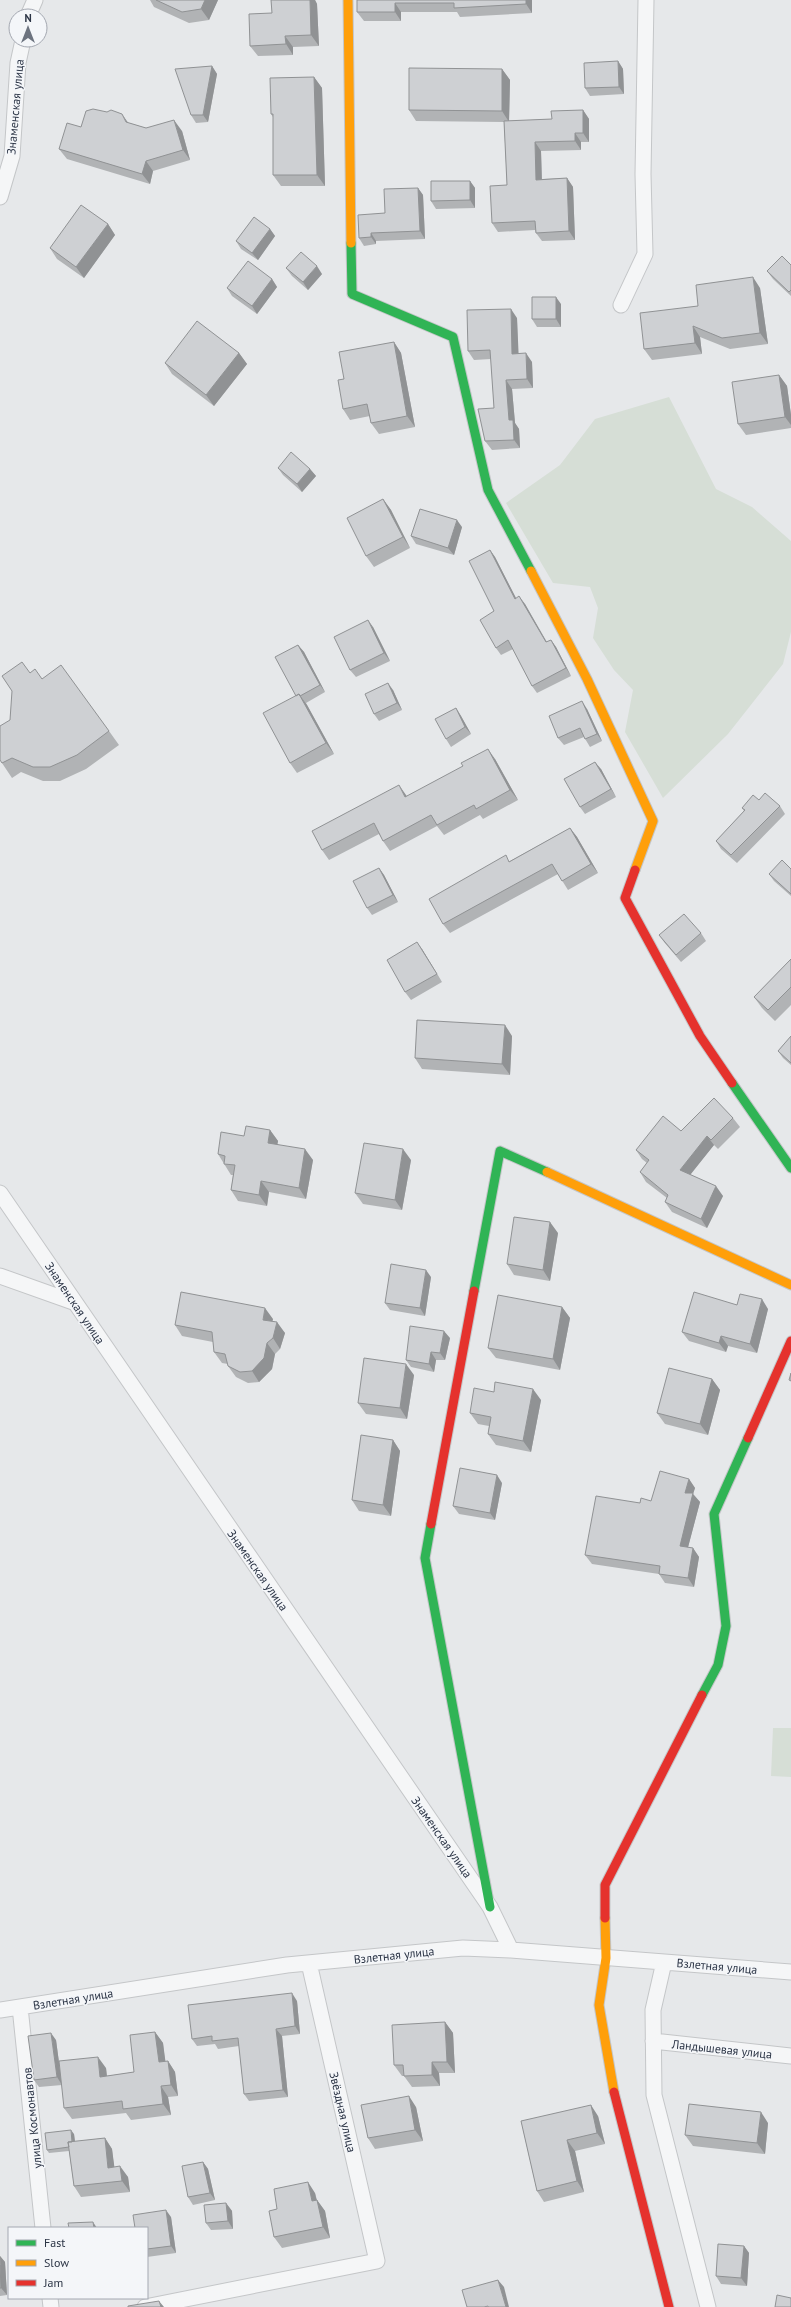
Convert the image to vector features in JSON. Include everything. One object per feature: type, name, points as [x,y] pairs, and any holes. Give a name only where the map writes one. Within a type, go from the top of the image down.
[{"type":"street","points":[[348,0],[352,294],[453,337],[488,490],[587,679],[653,821],[625,898],[700,1036],[791,1168]]},
{"type":"street","points":[[621,305],[645,254],[643,174],[646,0]]},
{"type":"street","name":"Знаменская улица","points":[[0,197],[12,156],[18,63],[21,48]]},
{"type":"street","points":[[490,1906],[425,1558],[500,1151],[791,1285]]},
{"type":"street","name":"Знаменская улица","points":[[0,1193],[73,1302],[490,1906],[511,1950]]},
{"type":"street","points":[[0,1276],[73,1302]]},
{"type":"street","points":[[669,2307],[610,2076],[599,2005],[606,1958],[605,1885],[634,1825],[718,1665],[726,1626],[714,1514],[791,1341]]},
{"type":"street","name":"Взлетная улица","points":[[0,2010],[309,1963],[463,1948],[511,1950],[791,1972]]},
{"type":"street","points":[[664,1962],[653,2010],[654,2094],[708,2307]]},
{"type":"street","name":"Звёздная улица","points":[[145,2307],[377,2261],[309,1963]]},
{"type":"street","name":"улица Космонавтов","points":[[20,2007],[43,2227]]},
{"type":"street","name":"Ландышевая улица","points":[[653,2041],[791,2056]]},
{"type":"shaded area","points":[[669,397],[716,489],[752,507],[791,541],[791,632],[783,664],[728,734],[663,798],[625,732],[633,690],[614,670],[593,638],[598,608],[590,587],[553,583],[506,503],[560,465],[595,419]]},
{"type":"shaded area","points":[[773,1728],[791,1728],[791,1777],[771,1776]]},
{"type":"building","points":[[156,0],[205,0],[201,9],[182,12]]},
{"type":"building","points":[[271,0],[310,0],[311,35],[285,36],[286,44],[250,46],[249,14],[272,13]]},
{"type":"building","points":[[357,0],[526,0],[526,4],[454,8],[454,3],[395,3],[395,12],[357,12]]},
{"type":"building","points":[[618,61],[619,87],[585,88],[584,63]]},
{"type":"building","points":[[212,66],[203,115],[191,115],[175,69]]},
{"type":"building","points":[[409,68],[502,69],[502,111],[409,110]]},
{"type":"building","points":[[314,77],[317,175],[273,175],[273,114],[271,114],[270,78]]},
{"type":"building","points":[[93,109],[107,112],[111,110],[122,114],[126,122],[146,128],[174,120],[183,150],[146,161],[142,174],[59,149],[67,123],[81,127],[86,111]]},
{"type":"building","points":[[583,110],[583,133],[575,133],[575,141],[535,142],[536,180],[567,178],[569,231],[536,233],[535,221],[492,223],[490,186],[507,185],[504,121],[552,119],[551,111]]},
{"type":"building","points":[[431,181],[470,181],[470,200],[431,201]]},
{"type":"building","points":[[418,188],[420,231],[371,233],[371,237],[359,238],[358,215],[385,213],[384,189]]},
{"type":"building","points":[[81,205],[108,224],[76,267],[50,248]]},
{"type":"building","points":[[254,217],[270,229],[252,253],[236,241]]},
{"type":"building","points":[[301,252],[317,266],[303,282],[286,268]]},
{"type":"building","points":[[782,256],[791,265],[791,290],[789,292],[767,271]]},
{"type":"building","points":[[248,261],[272,279],[252,306],[227,288]]},
{"type":"building","points":[[753,277],[760,333],[722,338],[693,326],[695,343],[644,349],[640,313],[698,306],[696,285]]},
{"type":"building","points":[[532,297],[556,297],[556,319],[532,319]]},
{"type":"building","points":[[511,309],[512,354],[526,353],[527,379],[506,380],[509,420],[513,420],[514,440],[485,441],[478,409],[494,408],[490,350],[468,351],[467,310]]},
{"type":"building","points":[[197,321],[239,353],[206,395],[165,363]]},
{"type":"building","points":[[394,342],[407,416],[371,423],[367,404],[343,409],[338,380],[344,379],[339,352]]},
{"type":"building","points":[[779,375],[785,417],[738,424],[732,382]]},
{"type":"building","points":[[291,452],[310,469],[297,484],[278,468]]},
{"type":"building","points":[[383,499],[403,537],[366,556],[347,518]]},
{"type":"building","points":[[420,509],[457,520],[448,548],[411,536]]},
{"type":"building","points":[[490,550],[515,599],[519,596],[546,642],[551,640],[566,668],[532,686],[508,640],[496,648],[480,620],[494,611],[469,561]]},
{"type":"building","points":[[368,620],[384,653],[350,670],[334,637]]},
{"type":"building","points":[[298,645],[320,685],[300,696],[299,694],[296,696],[275,657]]},
{"type":"building","points":[[22,662],[30,673],[35,669],[42,679],[61,665],[109,731],[77,755],[50,767],[33,767],[12,758],[2,763],[0,760],[0,726],[10,720],[12,691],[2,676]]},
{"type":"building","points":[[388,683],[397,703],[374,714],[365,694]]},
{"type":"building","points":[[299,694],[326,743],[290,763],[263,713]]},
{"type":"building","points":[[582,701],[597,734],[585,739],[580,728],[558,738],[549,716]]},
{"type":"building","points":[[456,708],[465,727],[446,739],[435,719]]},
{"type":"building","points":[[488,749],[510,790],[476,809],[474,805],[437,825],[431,815],[383,841],[374,823],[322,850],[312,831],[399,785],[405,797],[463,766],[461,763]]},
{"type":"building","points":[[595,762],[611,789],[580,807],[564,779]]},
{"type":"building","points":[[765,793],[780,806],[731,855],[716,841],[745,810],[742,808],[753,795],[759,800]]},
{"type":"building","points":[[570,828],[591,864],[562,881],[552,864],[443,924],[429,899],[506,855],[509,862]]},
{"type":"building","points":[[782,860],[791,869],[791,894],[769,874]]},
{"type":"building","points":[[379,868],[393,895],[367,908],[353,881]]},
{"type":"building","points":[[684,914],[701,933],[676,955],[659,935]]},
{"type":"building","points":[[417,942],[437,974],[405,992],[387,960]]},
{"type":"building","points":[[791,959],[791,987],[768,1010],[754,997]]},
{"type":"building","points":[[417,1020],[505,1025],[502,1064],[415,1058]]},
{"type":"building","points":[[791,1036],[791,1063],[778,1051]]},
{"type":"building","points":[[714,1098],[733,1118],[711,1140],[707,1136],[680,1170],[716,1186],[701,1219],[665,1202],[668,1195],[640,1172],[649,1160],[636,1150],[663,1116],[681,1131]]},
{"type":"building","points":[[246,1126],[270,1130],[268,1143],[305,1149],[299,1188],[261,1181],[259,1195],[231,1190],[235,1165],[224,1164],[225,1156],[218,1154],[221,1132],[244,1136]]},
{"type":"building","points":[[364,1143],[403,1149],[395,1200],[355,1193]]},
{"type":"building","points":[[514,1217],[550,1222],[543,1270],[507,1264]]},
{"type":"building","points":[[391,1264],[426,1270],[420,1308],[385,1303]]},
{"type":"building","points":[[181,1292],[265,1308],[263,1320],[277,1322],[273,1338],[267,1343],[264,1358],[252,1371],[240,1372],[228,1366],[225,1354],[214,1352],[212,1332],[175,1325]]},
{"type":"building","points":[[694,1292],[737,1305],[740,1294],[762,1299],[750,1344],[721,1336],[719,1343],[682,1332]]},
{"type":"building","points":[[498,1295],[562,1307],[553,1359],[488,1348]]},
{"type":"building","points":[[410,1326],[444,1331],[440,1353],[431,1352],[429,1364],[406,1360]]},
{"type":"building","points":[[364,1358],[406,1364],[400,1408],[358,1403]]},
{"type":"building","points":[[669,1368],[712,1379],[700,1424],[657,1413]]},
{"type":"building","points":[[495,1382],[533,1389],[523,1441],[488,1434],[491,1417],[470,1413],[474,1388],[494,1392]]},
{"type":"building","points":[[361,1435],[393,1440],[383,1505],[352,1500]]},
{"type":"building","points":[[460,1468],[497,1475],[490,1513],[453,1506]]},
{"type":"building","points":[[660,1471],[689,1479],[685,1493],[693,1493],[680,1546],[693,1548],[688,1578],[659,1574],[660,1566],[585,1555],[596,1496],[640,1503],[641,1498],[651,1501]]},
{"type":"building","points":[[292,1993],[295,2026],[276,2029],[283,2090],[244,2094],[238,2038],[212,2041],[212,2036],[192,2039],[188,2005]]},
{"type":"building","points":[[445,2022],[447,2062],[432,2062],[432,2075],[404,2076],[403,2065],[394,2065],[392,2025]]},
{"type":"building","points":[[155,2032],[159,2062],[168,2061],[171,2085],[161,2086],[163,2104],[123,2109],[122,2101],[64,2108],[59,2061],[98,2057],[100,2077],[134,2072],[130,2035]]},
{"type":"building","points":[[51,2033],[57,2077],[34,2080],[28,2036]]},
{"type":"building","points":[[409,2096],[415,2130],[368,2138],[361,2105]]},
{"type":"building","points":[[689,2104],[761,2112],[757,2143],[685,2135]]},
{"type":"building","points":[[591,2105],[597,2133],[567,2140],[577,2181],[537,2191],[521,2121]]},
{"type":"building","points":[[71,2130],[72,2142],[68,2142],[69,2147],[47,2150],[45,2133]]},
{"type":"building","points":[[105,2138],[108,2168],[120,2166],[122,2181],[74,2186],[68,2142]]},
{"type":"building","points":[[203,2162],[210,2193],[188,2197],[182,2166]]},
{"type":"building","points":[[308,2182],[312,2201],[317,2200],[323,2227],[274,2237],[269,2211],[277,2209],[274,2189]]},
{"type":"building","points":[[226,2203],[228,2221],[206,2223],[204,2205]]},
{"type":"building","points":[[166,2210],[171,2246],[148,2249],[148,2227],[135,2227],[133,2215]]},
{"type":"building","points":[[93,2222],[94,2227],[69,2227],[68,2223]]},
{"type":"building","points":[[718,2244],[744,2246],[741,2278],[716,2276]]},
{"type":"building","points":[[0,2265],[1,2288],[0,2288]]},
{"type":"building","points":[[498,2280],[506,2307],[467,2307],[462,2290]]},
{"type":"building","points":[[777,2295],[791,2298],[791,2307],[775,2307]]},
{"type":"building","points":[[159,2301],[161,2307],[128,2307],[128,2306]]},
{"type":"traffic: fast","points":[[351,243],[352,294],[453,337],[488,490],[531,571]]},
{"type":"traffic: fast","points":[[732,1083],[791,1168]]},
{"type":"traffic: fast","points":[[474,1291],[500,1151],[547,1172]]},
{"type":"traffic: fast","points":[[702,1695],[718,1665],[726,1626],[714,1514],[748,1438]]},
{"type":"traffic: fast","points":[[431,1524],[425,1558],[490,1907]]},
{"type":"traffic: slow","points":[[348,0],[351,243]]},
{"type":"traffic: slow","points":[[531,571],[587,679],[653,821],[635,870]]},
{"type":"traffic: slow","points":[[547,1172],[791,1285]]},
{"type":"traffic: slow","points":[[605,1918],[606,1958],[599,2005],[614,2092]]},
{"type":"traffic: jam","points":[[635,870],[625,898],[700,1036],[732,1083]]},
{"type":"traffic: jam","points":[[431,1524],[474,1291]]},
{"type":"traffic: jam","points":[[748,1438],[791,1341]]},
{"type":"traffic: jam","points":[[605,1918],[605,1885],[702,1695]]},
{"type":"traffic: jam","points":[[614,2092],[669,2307]]}]
